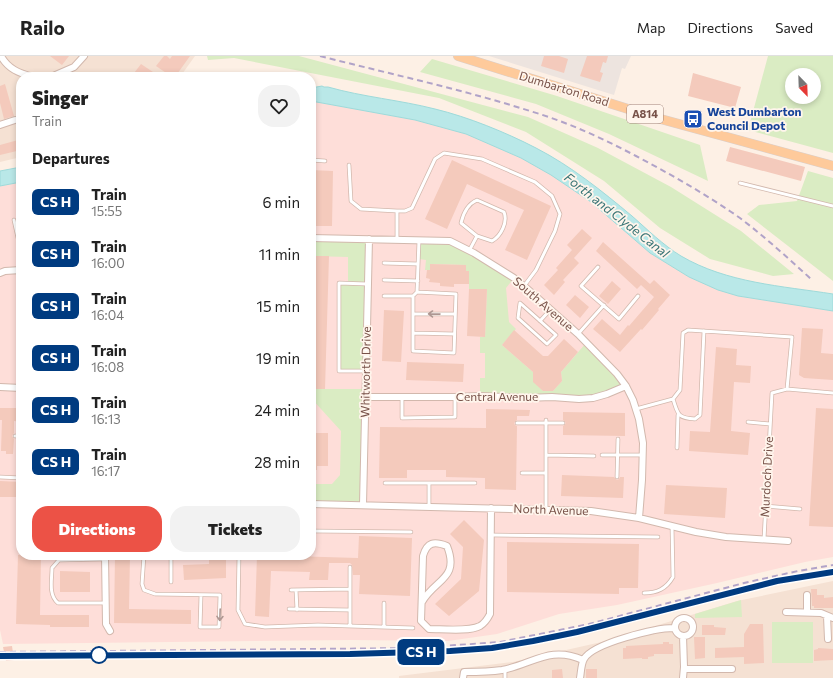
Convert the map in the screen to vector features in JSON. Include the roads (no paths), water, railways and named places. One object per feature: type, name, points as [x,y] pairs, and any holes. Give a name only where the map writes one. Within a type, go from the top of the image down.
[{"type":"main road","name":"Dumbarton Road","points":[[458,56],[662,120],[833,166]]},
{"type":"street","points":[[1,56],[2,67],[17,72]]},
{"type":"street","points":[[63,72],[74,67],[84,56]]},
{"type":"street","points":[[0,125],[15,120]]},
{"type":"street","name":"South Avenue","points":[[316,238],[450,241],[514,278],[524,286],[578,334],[617,374],[626,386],[636,410],[643,443],[639,518]]},
{"type":"street","name":"Whitworth Drive","points":[[363,505],[369,239]]},
{"type":"street","points":[[0,273],[16,270]]},
{"type":"street","name":"Central Avenue","points":[[365,397],[455,398],[480,396],[586,399],[607,394],[626,386]]},
{"type":"street","points":[[0,387],[16,388]]},
{"type":"street","name":"North Avenue","points":[[316,504],[591,511],[639,518],[696,532],[726,537],[788,541]]},
{"type":"street","points":[[422,602],[426,595],[447,576],[450,570],[450,555],[447,546],[438,542],[430,544],[425,549],[422,556],[421,621],[429,629],[465,629],[480,626],[490,614],[491,508]]},
{"type":"street","points":[[105,560],[106,624],[110,631]]},
{"type":"street","points":[[807,595],[807,612]]},
{"type":"street","points":[[786,612],[821,613],[830,617],[828,639]]},
{"type":"street","points":[[681,618],[691,621],[693,629],[687,635],[683,636],[676,633],[674,628],[676,622],[681,618]]},
{"type":"street","points":[[580,678],[583,660],[591,652],[602,646],[656,629],[674,628]]},
{"type":"street","points":[[683,636],[683,678]]},
{"type":"street","points":[[463,678],[464,672],[505,669],[555,654],[573,655],[583,660]]},
{"type":"street","points":[[684,670],[732,669]]},
{"type":"lane","points":[[348,165],[351,201],[361,210],[406,211],[412,208],[435,159],[444,153],[482,159],[535,182],[552,196],[560,214],[556,231],[536,270],[524,286]]},
{"type":"lane","points":[[316,160],[325,161]]},
{"type":"lane","points":[[740,183],[833,206]]},
{"type":"lane","points":[[477,200],[504,212],[506,216],[505,222],[496,239],[492,241],[477,236],[461,223],[462,218],[471,202],[477,200]]},
{"type":"lane","points":[[397,211],[397,240]]},
{"type":"lane","points":[[14,220],[16,229]]},
{"type":"lane","points":[[469,251],[477,236]]},
{"type":"lane","points":[[384,296],[413,296],[417,292],[419,240]]},
{"type":"lane","points":[[384,263],[418,264]]},
{"type":"lane","points":[[598,267],[581,286],[619,319],[638,296]]},
{"type":"lane","points":[[384,280],[418,281]]},
{"type":"lane","points":[[366,372],[339,371],[339,283],[368,284]]},
{"type":"lane","points":[[413,296],[413,351],[454,353],[456,294],[417,292]]},
{"type":"lane","points":[[520,303],[540,321],[556,335],[547,344],[518,318],[520,303]]},
{"type":"lane","points":[[578,334],[604,306]]},
{"type":"lane","points":[[540,321],[550,310]]},
{"type":"lane","points":[[413,314],[455,314]]},
{"type":"lane","points":[[636,410],[673,399],[680,390],[683,333],[688,330],[792,337],[787,389],[833,392]]},
{"type":"lane","points":[[678,415],[684,418],[695,419],[700,415],[704,331]]},
{"type":"lane","points":[[413,333],[454,334]]},
{"type":"lane","name":"Murdoch Drive","points":[[764,539],[772,393],[787,389]]},
{"type":"lane","points":[[402,397],[402,418],[455,417],[455,398]]},
{"type":"lane","points":[[673,399],[678,415],[676,448]]},
{"type":"lane","points":[[546,422],[546,509]]},
{"type":"lane","points":[[748,422],[770,424]]},
{"type":"lane","points":[[517,423],[563,423]]},
{"type":"lane","points":[[617,477],[618,439]]},
{"type":"lane","points":[[602,455],[643,454]]},
{"type":"lane","points":[[546,455],[594,456]]},
{"type":"lane","points":[[522,473],[546,473]]},
{"type":"lane","points":[[0,477],[16,478]]},
{"type":"lane","points":[[385,482],[475,483]]},
{"type":"lane","points":[[429,483],[429,507]]},
{"type":"lane","points":[[765,506],[800,509]]},
{"type":"lane","points":[[644,593],[657,592],[663,589],[673,577],[672,526]]},
{"type":"lane","points":[[316,531],[411,532]]},
{"type":"lane","points":[[491,535],[658,537]]},
{"type":"lane","points":[[59,560],[52,568],[52,591],[54,600],[58,603],[106,603]]},
{"type":"lane","points":[[144,560],[142,584],[144,590],[155,594],[220,595],[219,627],[200,627],[201,595]]},
{"type":"lane","points":[[171,560],[171,582]]},
{"type":"lane","points":[[239,560],[238,610],[245,624],[265,626],[413,628]]},
{"type":"lane","points":[[350,567],[350,626]]},
{"type":"lane","points":[[291,590],[350,589]]},
{"type":"lane","points":[[296,590],[297,610]]},
{"type":"lane","points":[[384,603],[384,627]]},
{"type":"lane","points":[[290,609],[350,610]]},
{"type":"lane","points":[[505,669],[505,678]]},
{"type":"water","name":"Forth and Clyde Canal","points":[[316,87],[328,87],[448,112],[512,136],[549,155],[586,179],[674,252],[681,256],[699,265],[736,278],[775,286],[833,294],[833,311],[738,296],[718,290],[689,277],[650,253],[591,202],[551,175],[521,158],[466,134],[415,120],[316,102]]},
{"type":"water","points":[[16,168],[16,183],[0,186],[0,171]]},
{"type":"railway","points":[[320,56],[504,103],[571,125],[623,149],[702,193],[740,218],[785,255],[811,279]]},
{"type":"railway","points":[[0,652],[415,648],[500,642],[589,624],[744,583],[833,565]]},
{"type":"railway","points":[[772,583],[833,572]]},
{"type":"train","points":[[0,656],[350,654],[450,651],[492,648],[577,632],[777,581],[833,572]]},
{"type":"place","name":"West Dumbarton Council Depot","points":[[693,119]]}]
